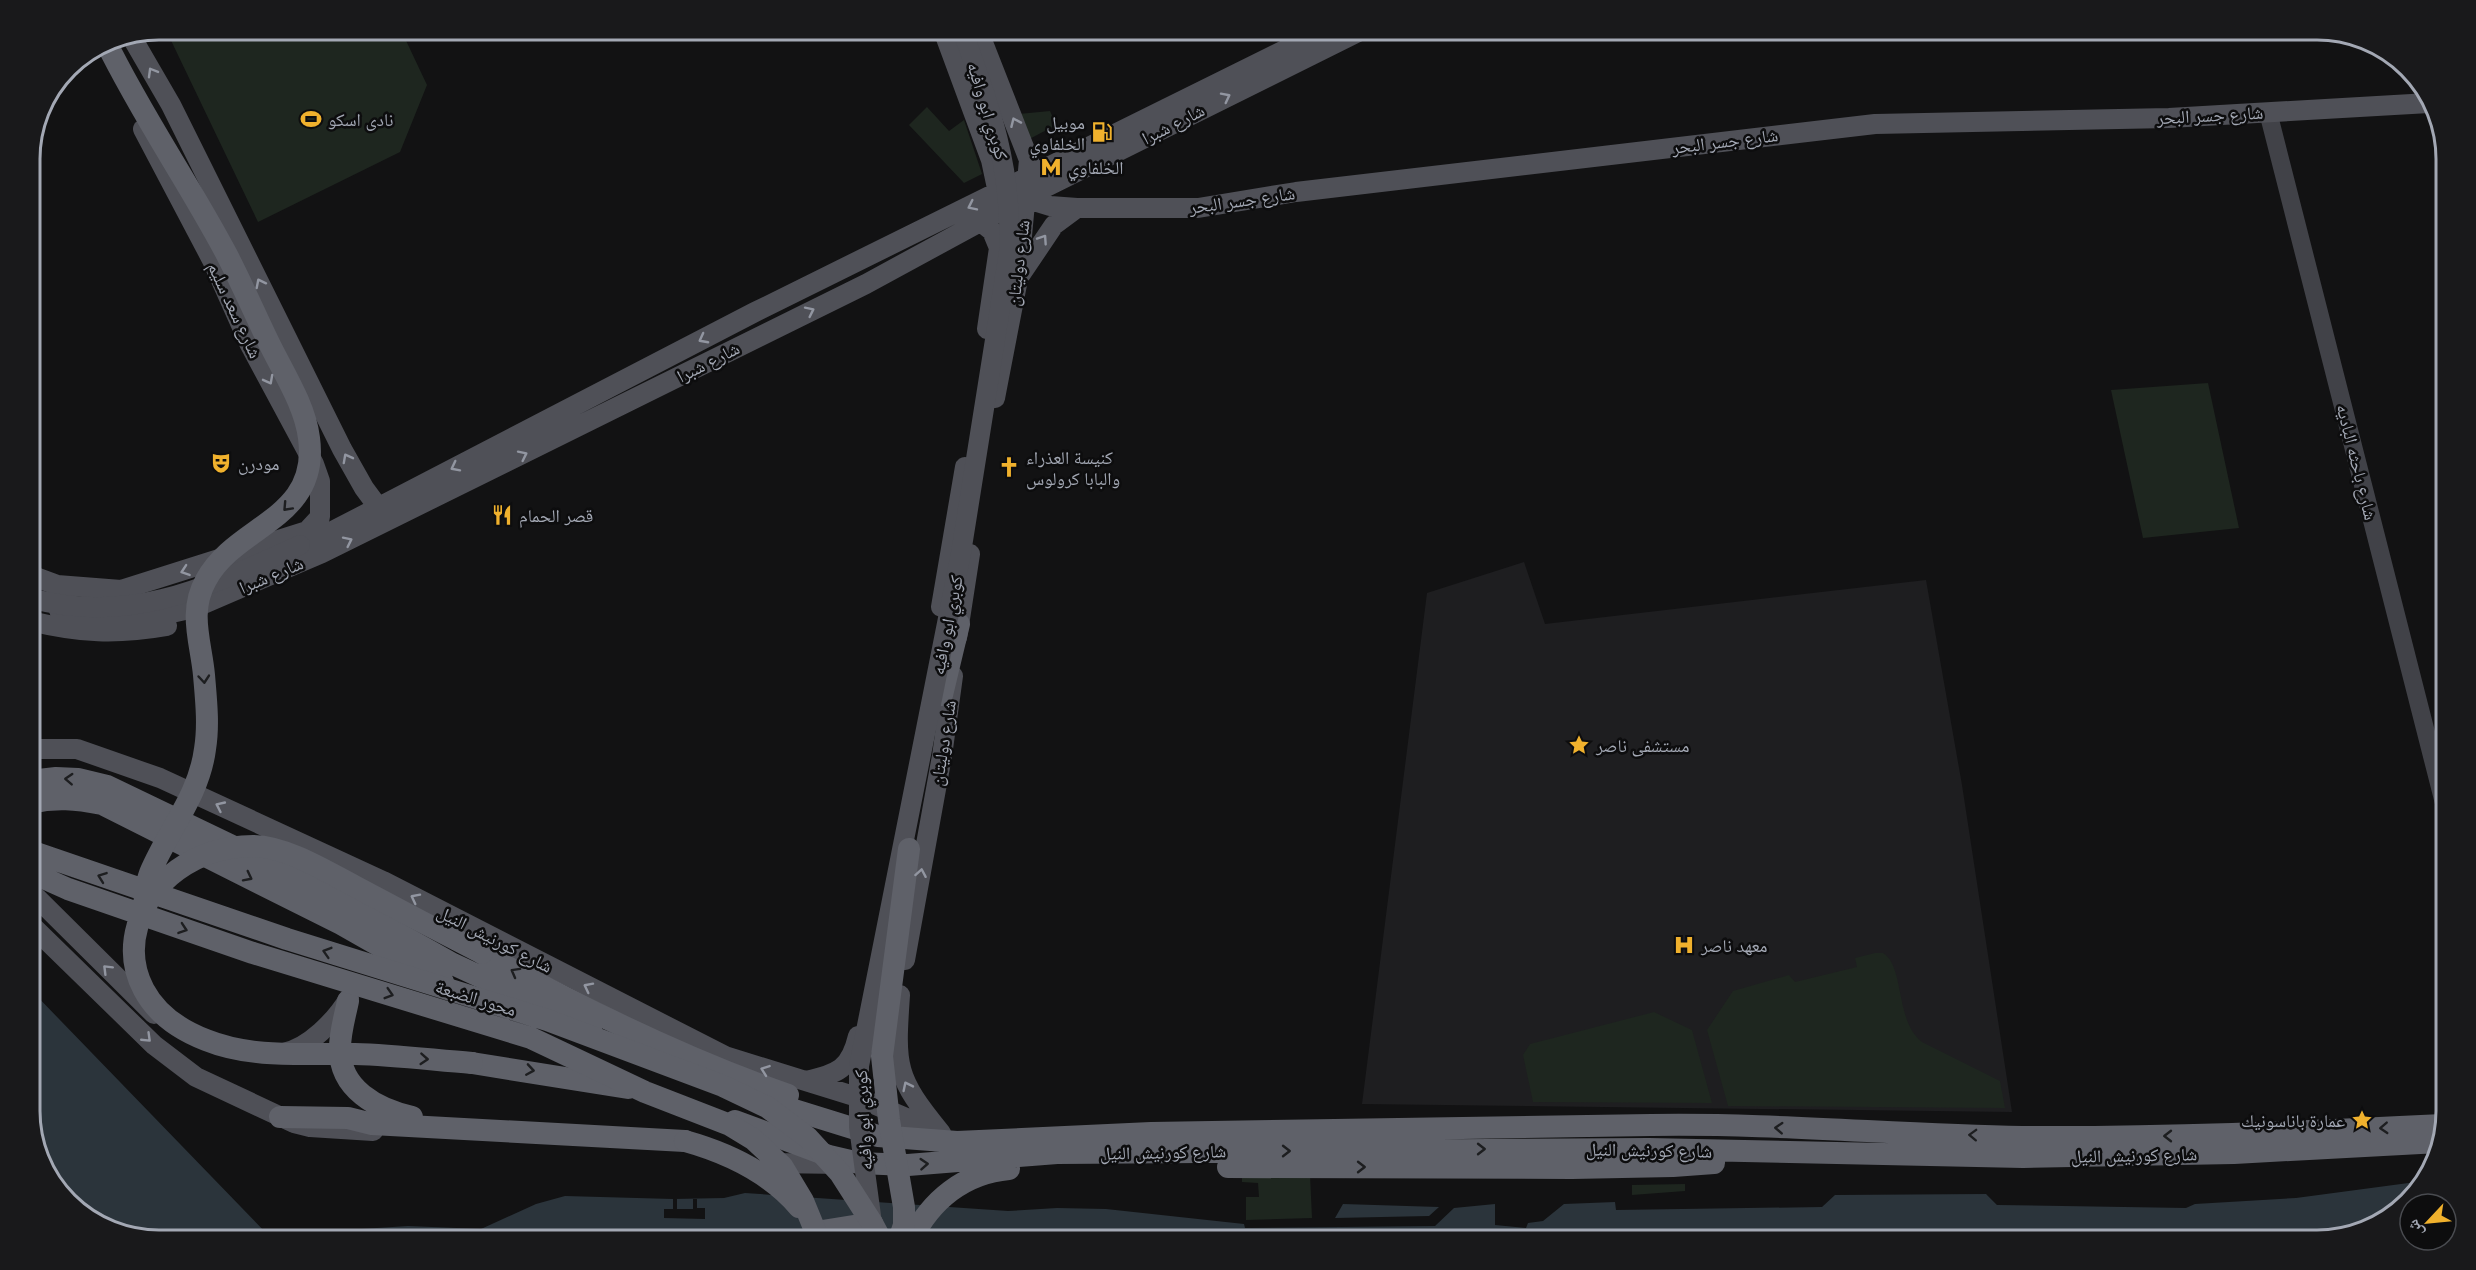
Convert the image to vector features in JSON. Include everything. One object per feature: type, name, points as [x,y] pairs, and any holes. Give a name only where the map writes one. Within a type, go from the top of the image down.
[{"type":"highway","points":[[111,51],[226,255],[296,399],[309,438],[306,479],[294,499],[285,511],[238,545],[212,570],[199,593],[195,622],[204,674],[206,748],[190,802],[150,873],[134,943],[135,962],[142,986],[165,1019],[208,1041],[282,1054],[356,1054],[472,1063],[559,1075],[645,1092]]},
{"type":"highway","points":[[902,1230],[904,1208],[887,1109],[882,1056],[909,849],[921,780],[958,624]]},
{"type":"highway","points":[[41,781],[78,779],[104,795]]},
{"type":"highway","points":[[41,800],[104,795]]},
{"type":"highway","name":"شارع كورنيش النيل","points":[[104,795],[485,1006],[675,1096],[774,1138],[859,1163],[908,1165],[1057,1153],[1649,1149],[2022,1157],[2234,1153],[2431,1142]]},
{"type":"highway","name":"شارع كورنيش النيل","points":[[104,795],[316,889],[453,964],[548,1006],[676,1071],[878,1136],[915,1140],[949,1137],[1706,1124],[2021,1137],[2230,1136],[2434,1125]]},
{"type":"highway","points":[[144,906],[164,881],[188,864],[228,849],[255,846],[274,850],[307,862],[615,1025],[685,1056],[832,1112],[896,1128],[915,1140]]},
{"type":"highway","name":"محور الضبعة","points":[[41,855],[287,939],[547,1020],[723,1086],[767,1107],[807,1137],[840,1173],[875,1230]]},
{"type":"highway","name":"محور الضبعة","points":[[41,877],[68,890],[253,953],[531,1038],[645,1092],[730,1125],[763,1147],[790,1177],[815,1230]]},
{"type":"highway","points":[[348,1001],[340,1048],[345,1072],[362,1095],[385,1110],[463,1129]]},
{"type":"highway","points":[[280,1117],[348,1118],[372,1124],[674,1140],[710,1148],[735,1158],[778,1187],[798,1205],[814,1230]]},
{"type":"highway","points":[[1704,1150],[1699,1140],[1701,1128],[1706,1124]]},
{"type":"highway","points":[[1649,1149],[1656,1140],[1655,1129],[1651,1125]]},
{"type":"highway","points":[[918,1230],[941,1198],[968,1179],[1004,1169],[1064,1166],[1572,1168],[1673,1166],[1788,1153]]},
{"type":"main road","name":"شارع شبرا","points":[[300,545],[777,302],[1304,40]]},
{"type":"main road","name":"شارع شبرا","points":[[57,585],[59,610],[69,616],[158,616],[194,608],[322,553],[739,347],[1024,198],[1341,40]]},
{"type":"main road","points":[[947,41],[988,151],[998,193]]},
{"type":"main road","name":"كوبري ابو وافيه","points":[[876,1230],[859,1127],[859,1066],[961,553],[1009,252],[1010,214],[1002,152],[982,83],[966,41]]},
{"type":"main road","name":"شارع دوليتان","points":[[949,1137],[906,1086],[900,1069],[897,1040],[900,986],[949,716],[958,624],[996,390],[1018,279],[1024,198],[1029,176],[1029,160],[1025,145],[982,41]]},
{"type":"main road","name":"شارع سعد سليم","points":[[134,43],[171,105],[342,449],[364,488],[378,507]]},
{"type":"main road","name":"شارع سعد سليم","points":[[103,55],[212,260],[249,343],[314,464],[320,481],[320,517]]},
{"type":"main road","name":"شارع جسر البحر","points":[[1024,198],[1050,206],[1077,208],[1198,208],[1296,192],[1875,124],[2037,123],[2421,103]]},
{"type":"main road","points":[[141,124],[160,119],[171,105]]},
{"type":"main road","points":[[1018,279],[1048,232],[1059,220],[1077,208]]},
{"type":"main road","name":"شارع دوليتان","points":[[805,1081],[834,1074],[847,1065],[854,1055],[872,974],[933,653],[999,248],[992,231],[981,222]]},
{"type":"main road","points":[[777,302],[779,314],[788,322]]},
{"type":"main road","points":[[730,326],[741,333],[739,347]]},
{"type":"main road","points":[[41,600],[98,608],[154,603],[222,580],[300,545],[313,534],[320,517]]},
{"type":"main road","points":[[261,548],[307,531],[320,517]]},
{"type":"main road","points":[[261,548],[270,550],[295,543],[300,545]]},
{"type":"main road","name":"شارع شبرا","points":[[41,579],[57,585],[121,591],[261,548]]},
{"type":"main road","points":[[41,624],[72,631],[130,632],[187,622],[291,579],[322,553]]},
{"type":"main road","name":"شارع كورنيش النيل","points":[[41,749],[77,749],[160,778],[383,881],[680,1035],[725,1056],[857,1098],[949,1137]]},
{"type":"main road","points":[[41,902],[148,1009],[196,1042],[222,1053],[250,1057],[289,1052],[319,1033],[348,1001],[374,944]]},
{"type":"main road","name":"شارع كورنيش النيل","points":[[41,935],[154,1045],[196,1077],[280,1117],[310,1127],[713,1154],[782,1165],[859,1163]]},
{"type":"street","name":"شارع باحثه الباديه","points":[[2268,112],[2436,770]]},
{"type":"shaded area","name":"نادى اسكو","points":[[171,41],[406,41],[427,85],[400,152],[258,222]]},
{"type":"shaded area","points":[[927,107],[949,131],[964,120],[982,174],[964,183],[909,125]]},
{"type":"shaded area","points":[[1050,111],[1056,125],[1018,145],[1007,115]]},
{"type":"shaded area","points":[[2208,383],[2239,528],[2143,538],[2111,390]]},
{"type":"shaded area","name":"معهد ناصر","points":[[1524,562],[1545,624],[1926,580],[1962,785],[2012,1112],[1362,1104],[1427,593]]},
{"type":"shaded area","points":[[1883,953],[1895,970],[1913,1033],[1922,1042],[2000,1081],[2005,1108],[1728,1106],[1707,1030],[1733,991],[1789,975],[1795,982],[1857,967],[1855,958]]},
{"type":"shaded area","points":[[41,1000],[263,1230],[159,1230],[136,1227],[107,1217],[81,1200],[61,1177],[47,1149],[41,1118]]},
{"type":"shaded area","points":[[1654,1012],[1692,1030],[1712,1103],[1533,1102],[1523,1055],[1530,1044]]},
{"type":"shaded area","points":[[1310,1175],[1312,1218],[1246,1220],[1246,1197],[1259,1197],[1258,1183],[1242,1182],[1242,1177]]},
{"type":"shaded area","points":[[2411,1183],[2403,1192],[2398,1192],[2395,1200],[2369,1217],[2340,1227],[2317,1230],[346,1230],[408,1226],[481,1229],[536,1204],[565,1196],[673,1199],[724,1198],[745,1193],[1008,1211],[1057,1208],[1106,1209],[1244,1224],[1245,1228],[1435,1226],[1454,1208],[1495,1204],[1495,1225],[1526,1228],[1528,1223],[1543,1221],[1564,1204],[1615,1202],[1616,1210],[1822,1207],[1835,1195],[1986,1194],[1997,1205],[2186,1208],[2195,1204],[2296,1198]]},
{"type":"shaded area","points":[[1685,1184],[1685,1191],[1632,1195],[1632,1185]]},
{"type":"shaded area","points":[[1343,1204],[1439,1207],[1429,1216],[1335,1218]]},
{"type":"pier","points":[[673,1199],[677,1199],[677,1209],[693,1209],[693,1199],[697,1199],[697,1208],[705,1208],[705,1219],[664,1218],[664,1209],[673,1209]]},
{"type":"place","name":"نادى اسكو","points":[[311,119]]},
{"type":"place","name":"موبيل الخلفاوي","points":[[1102,132]]},
{"type":"place","name":"الخلفاوي","points":[[1051,167]]},
{"type":"place","name":"مودرن","points":[[221,463]]},
{"type":"place","name":"كنيسة العذراء والبابا كرولوس","points":[[1009,467]]},
{"type":"place","name":"قصر الحمام","points":[[502,515]]},
{"type":"place","name":"مستشفى ناصر","points":[[1579,745]]},
{"type":"place","name":"معهد ناصر","points":[[1684,945]]},
{"type":"place","name":"عمارة باناسونيك","points":[[2362,1120]]}]
